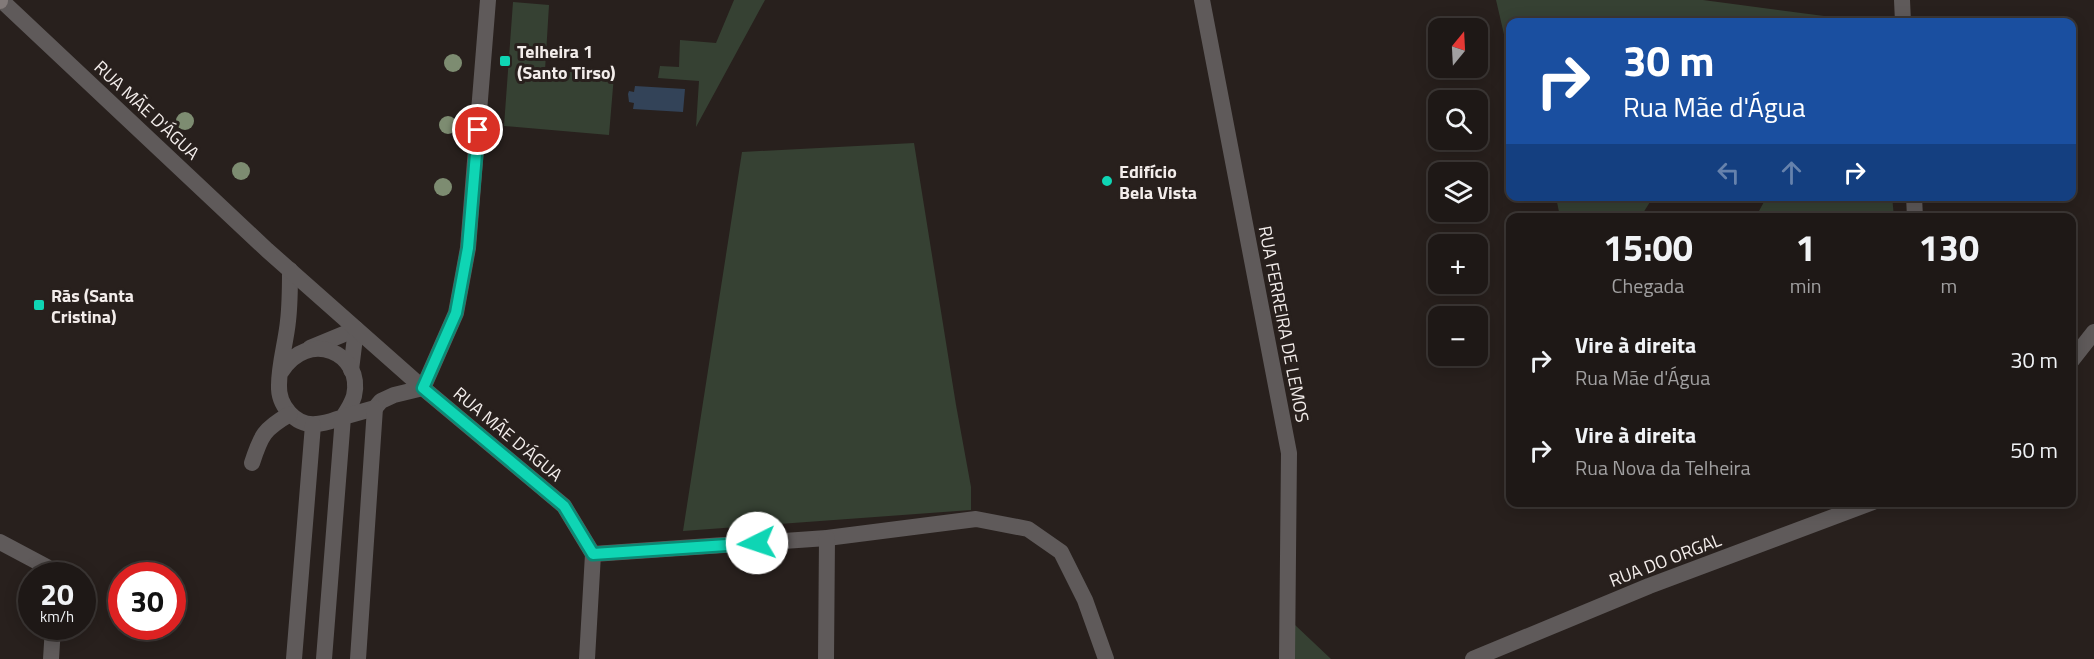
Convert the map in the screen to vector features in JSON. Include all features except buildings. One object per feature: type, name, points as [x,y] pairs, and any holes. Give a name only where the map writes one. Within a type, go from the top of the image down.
[{"type":"street","name":"RUA MÃE D'ÁGUA","points":[[1,0],[290,270],[423,388],[564,506],[593,554]]},
{"type":"street","points":[[290,270],[289,317],[279,384],[280,396],[290,414],[313,425],[328,423],[375,408],[381,401],[394,394],[423,388],[456,313],[468,248],[488,0]]},
{"type":"street","name":"RUA FERREIRA DE LEMOS","points":[[1202,0],[1289,453],[1287,659]]},
{"type":"street","points":[[1902,0],[1903,18]]},
{"type":"street","points":[[281,372],[288,361],[297,354],[356,329]]},
{"type":"street","points":[[324,659],[343,417],[354,396],[351,370],[356,329]]},
{"type":"street","points":[[2076,355],[2094,332]]},
{"type":"street","points":[[309,349],[333,352],[344,360],[351,370]]},
{"type":"street","points":[[358,659],[375,408]]},
{"type":"street","points":[[252,463],[260,438],[272,424],[290,414]]},
{"type":"street","points":[[294,659],[313,425]]},
{"type":"street","name":"RUA DO ORGAL","points":[[1473,659],[1649,586],[1860,507]]},
{"type":"street","points":[[587,659],[593,554],[827,538],[976,519],[1028,529],[1061,552],[1085,600],[1106,659]]},
{"type":"street","points":[[826,659],[827,538]]},
{"type":"street","points":[[0,542],[38,562]]},
{"type":"street","points":[[51,659],[52,640]]},
{"type":"green space","points":[[734,0],[765,0],[696,127],[699,81],[658,78],[660,66],[679,67],[680,40],[716,43]]},
{"type":"green space","points":[[1496,0],[1703,0],[1840,18],[1506,18],[1506,43]]},
{"type":"green space","points":[[513,2],[549,5],[545,70],[614,75],[609,135],[504,126]]},
{"type":"green space","points":[[914,143],[971,487],[971,510],[683,531],[742,152]]},
{"type":"green space","points":[[1557,201],[1651,201],[1643,213],[1559,213]]},
{"type":"green space","points":[[1764,201],[1892,201],[1894,213],[1761,213],[1759,211]]},
{"type":"green space","points":[[1295,625],[1331,659],[1294,659]]},
{"type":"water","points":[[635,86],[685,89],[683,112],[633,109],[634,103],[629,102],[628,94],[629,91],[634,92]]},
{"type":"place","name":"Telheira 1 (Santo Tirso)","points":[[505,61]]},
{"type":"place","name":"Edifício Bela Vista","points":[[1107,181]]},
{"type":"place","name":"Rãs (Santa Cristina)","points":[[39,305]]},
{"type":"route","points":[[478,130],[468,248],[456,313],[423,388],[564,506],[593,554],[757,543]]}]
